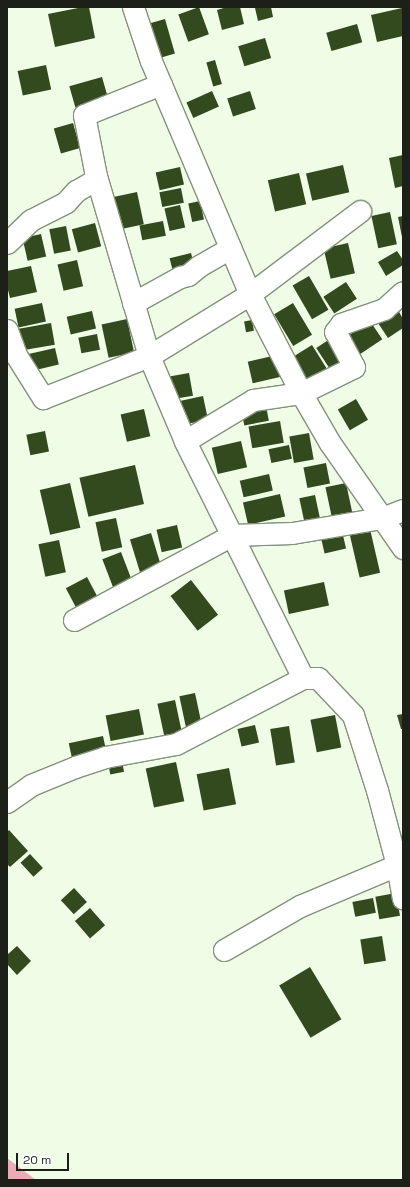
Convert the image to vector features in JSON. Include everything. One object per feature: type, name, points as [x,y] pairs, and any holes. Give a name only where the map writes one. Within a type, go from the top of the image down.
[{"type":"street","points":[[133,7],[161,84],[250,294],[301,393],[330,442],[403,548]]},
{"type":"street","points":[[161,84],[84,115],[98,179],[149,356],[185,442],[303,678]]},
{"type":"street","points":[[9,236],[31,220],[66,202],[76,191],[98,179]]},
{"type":"street","points":[[7,330],[16,355],[43,398],[149,356],[250,294],[360,211]]},
{"type":"street","points":[[133,303],[180,278],[188,276],[199,266],[230,248]]},
{"type":"street","points":[[185,442],[253,400],[301,393],[354,367],[335,332],[341,324],[384,309],[403,292]]},
{"type":"street","points":[[74,620],[232,535],[292,533],[382,518],[403,510]]},
{"type":"street","points":[[7,802],[31,785],[74,767],[105,757],[176,744],[303,678],[318,678],[353,715],[377,790],[397,865],[403,898]]},
{"type":"street","points":[[224,950],[300,906],[397,865]]},
{"type":"shaded area","points":[[7,1158],[36,1180],[7,1180]]},
{"type":"building","points":[[89,7],[95,38],[55,47],[48,14]]},
{"type":"building","points":[[199,7],[209,34],[188,42],[178,15]]},
{"type":"building","points":[[227,7],[240,7],[244,24],[222,30],[217,10]]},
{"type":"building","points":[[271,7],[273,17],[258,21],[255,8]]},
{"type":"building","points":[[402,8],[403,36],[377,42],[371,15]]},
{"type":"building","points":[[165,19],[175,54],[155,59],[145,25]]},
{"type":"building","points":[[357,24],[362,42],[331,51],[326,33]]},
{"type":"building","points":[[265,38],[271,58],[244,66],[238,46]]},
{"type":"building","points":[[215,60],[222,84],[213,87],[206,62]]},
{"type":"building","points":[[46,65],[51,89],[23,95],[18,71]]},
{"type":"building","points":[[102,77],[108,98],[75,108],[69,86]]},
{"type":"building","points":[[212,91],[219,107],[193,118],[186,102]]},
{"type":"building","points":[[250,91],[256,109],[233,116],[227,98]]},
{"type":"building","points":[[73,123],[80,148],[61,154],[54,129]]},
{"type":"building","points":[[403,155],[403,186],[395,188],[389,158]]},
{"type":"building","points":[[343,165],[349,192],[312,201],[306,174]]},
{"type":"building","points":[[180,167],[184,185],[160,190],[156,173]]},
{"type":"building","points":[[299,173],[306,204],[275,211],[268,180]]},
{"type":"building","points":[[181,188],[184,203],[162,207],[159,192]]},
{"type":"building","points":[[137,192],[144,224],[120,229],[114,197]]},
{"type":"building","points":[[200,201],[204,220],[192,222],[188,203]]},
{"type":"building","points":[[180,205],[185,227],[170,231],[164,209]]},
{"type":"building","points":[[390,212],[397,244],[378,248],[371,216]]},
{"type":"building","points":[[403,216],[403,237],[402,237],[398,217]]},
{"type":"building","points":[[163,221],[166,236],[142,240],[139,226]]},
{"type":"building","points":[[95,223],[101,246],[78,252],[72,229]]},
{"type":"building","points":[[66,226],[71,251],[54,254],[49,229]]},
{"type":"building","points":[[41,234],[46,256],[28,261],[22,238]]},
{"type":"building","points":[[348,243],[355,273],[331,279],[324,249]]},
{"type":"building","points":[[397,251],[403,260],[403,265],[386,276],[378,262]]},
{"type":"building","points":[[191,253],[195,269],[174,274],[170,258]]},
{"type":"building","points":[[77,260],[83,286],[64,291],[58,264]]},
{"type":"building","points":[[31,266],[37,292],[10,298],[7,286],[7,271]]},
{"type":"building","points":[[309,276],[328,310],[312,319],[293,286]]},
{"type":"building","points":[[346,282],[357,299],[334,313],[323,297]]},
{"type":"building","points":[[42,303],[46,322],[19,327],[15,309]]},
{"type":"building","points":[[293,303],[312,335],[293,346],[274,314]]},
{"type":"building","points":[[398,310],[403,319],[403,328],[388,338],[378,323]]},
{"type":"building","points":[[92,311],[96,329],[71,334],[67,317]]},
{"type":"building","points":[[127,319],[134,352],[109,358],[102,324]]},
{"type":"building","points":[[252,320],[254,331],[246,332],[244,321]]},
{"type":"building","points":[[370,321],[382,339],[357,357],[344,338]]},
{"type":"building","points":[[51,323],[55,345],[21,351],[18,329]]},
{"type":"building","points":[[97,334],[100,350],[81,353],[78,338]]},
{"type":"building","points":[[333,337],[348,360],[331,371],[316,348]]},
{"type":"building","points":[[312,345],[328,371],[305,386],[288,360]]},
{"type":"building","points":[[55,348],[59,365],[33,371],[29,354]]},
{"type":"building","points":[[277,355],[282,376],[253,383],[248,362]]},
{"type":"building","points":[[189,373],[193,396],[173,399],[169,376]]},
{"type":"building","points":[[203,396],[208,419],[184,425],[179,401]]},
{"type":"building","points":[[356,399],[368,420],[350,430],[338,410]]},
{"type":"building","points":[[266,406],[269,421],[244,425],[241,411]]},
{"type":"building","points":[[144,409],[150,436],[127,442],[121,414]]},
{"type":"building","points":[[280,421],[284,443],[252,448],[248,427]]},
{"type":"building","points":[[45,431],[49,452],[30,455],[26,435]]},
{"type":"building","points":[[309,433],[314,460],[294,463],[289,436]]},
{"type":"building","points":[[241,441],[247,467],[218,474],[212,448]]},
{"type":"building","points":[[289,445],[292,459],[271,463],[268,449]]},
{"type":"building","points":[[326,463],[330,484],[307,488],[303,467]]},
{"type":"building","points":[[135,465],[144,504],[88,517],[79,478]]},
{"type":"building","points":[[269,474],[273,491],[244,497],[240,481]]},
{"type":"building","points":[[70,483],[80,528],[50,535],[40,490]]},
{"type":"building","points":[[346,483],[352,512],[332,517],[325,487]]},
{"type":"building","points":[[280,494],[285,516],[248,525],[243,503]]},
{"type":"building","points":[[315,495],[321,523],[305,527],[299,498]]},
{"type":"building","points":[[116,518],[122,547],[102,552],[95,522]]},
{"type":"building","points":[[177,525],[182,547],[162,552],[157,530]]},
{"type":"building","points":[[370,529],[380,573],[360,578],[350,534]]},
{"type":"building","points":[[342,531],[346,549],[325,553],[321,536]]},
{"type":"building","points":[[151,533],[162,569],[141,576],[130,539]]},
{"type":"building","points":[[59,540],[66,572],[45,577],[38,544]]},
{"type":"building","points":[[121,552],[133,584],[115,591],[102,559]]},
{"type":"building","points":[[87,577],[98,598],[77,609],[66,588]]},
{"type":"building","points":[[191,580],[218,615],[198,631],[171,596]]},
{"type":"building","points":[[324,582],[329,605],[289,614],[284,591]]},
{"type":"building","points":[[195,693],[202,727],[187,731],[179,696]]},
{"type":"building","points":[[175,700],[182,733],[164,737],[157,704]]},
{"type":"building","points":[[139,709],[144,735],[111,741],[106,715]]},
{"type":"building","points":[[403,714],[403,729],[401,729],[397,715]]},
{"type":"building","points":[[335,715],[341,747],[317,752],[310,720]]},
{"type":"building","points":[[255,725],[259,743],[242,747],[237,729]]},
{"type":"building","points":[[289,726],[295,763],[276,766],[270,729]]},
{"type":"building","points":[[103,736],[107,755],[73,762],[69,743]]},
{"type":"building","points":[[121,756],[124,772],[110,774],[107,759]]},
{"type":"building","points":[[176,762],[184,801],[154,808],[146,768]]},
{"type":"building","points":[[229,768],[236,804],[204,811],[197,774]]},
{"type":"building","points":[[9,830],[28,851],[10,867],[7,864],[7,832]]},
{"type":"building","points":[[30,854],[43,868],[33,877],[20,863]]},
{"type":"building","points":[[74,888],[87,902],[74,914],[61,900]]},
{"type":"building","points":[[396,893],[400,916],[379,919],[375,897]]},
{"type":"building","points":[[373,898],[376,913],[355,917],[352,902]]},
{"type":"building","points":[[90,908],[105,925],[90,938],[75,921]]},
{"type":"building","points":[[382,936],[386,961],[364,964],[360,939]]},
{"type":"building","points":[[17,946],[31,961],[17,975],[7,964],[7,955]]},
{"type":"building","points":[[310,967],[341,1019],[311,1038],[279,986]]}]
